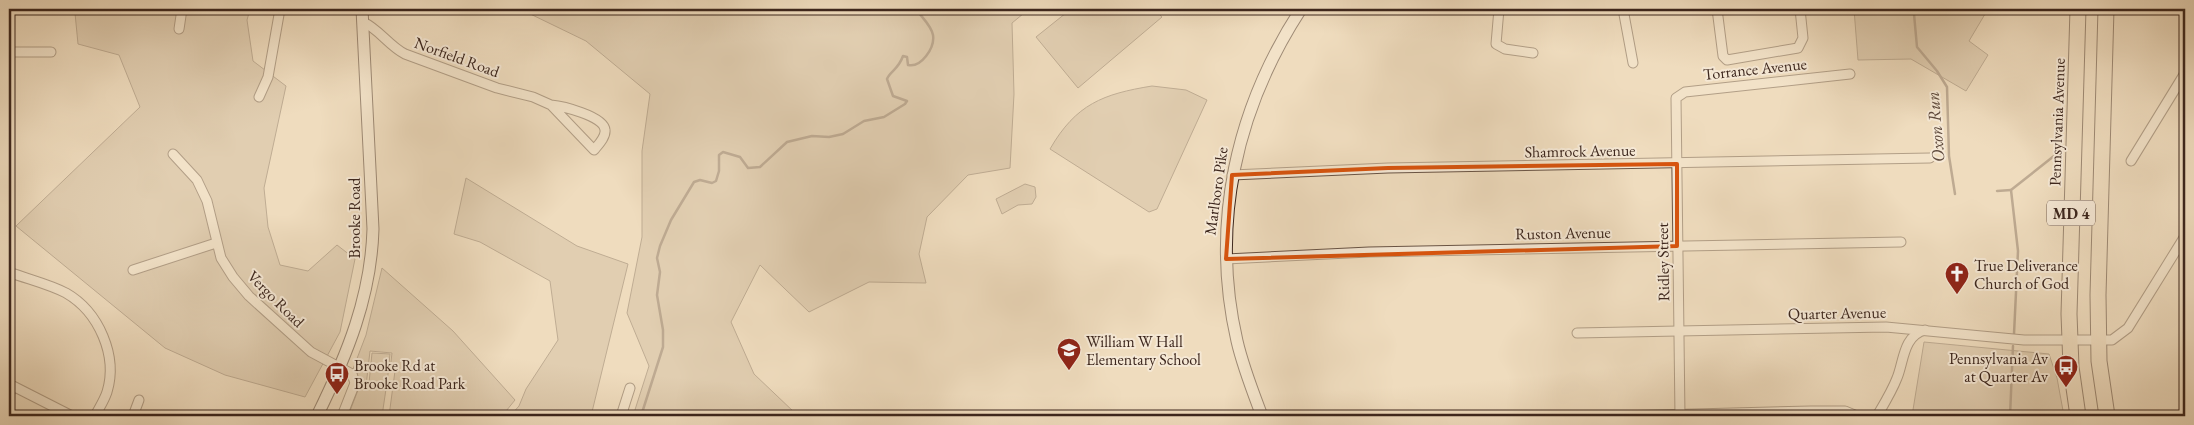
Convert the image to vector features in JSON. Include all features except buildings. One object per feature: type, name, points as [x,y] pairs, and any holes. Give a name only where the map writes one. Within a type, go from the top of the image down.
[{"type":"highway","name":"Pennsylvania Avenue","points":[[2078,9],[2070,256],[2070,341],[2078,416]]},
{"type":"highway","name":"MD 4","points":[[2106,9],[2098,340],[2106,416]]},
{"type":"main road","name":"Brooke Road","points":[[317,416],[341,367],[362,310],[372,255],[362,9]]},
{"type":"main road","name":"Marlboro Pike","points":[[1262,416],[1237,341],[1227,280],[1227,212],[1240,138],[1257,90],[1281,41],[1301,9]]},
{"type":"street","points":[[179,29],[182,9]]},
{"type":"street","points":[[259,97],[268,77],[280,9]]},
{"type":"street","points":[[1499,9],[1496,44],[1505,49],[1533,53]]},
{"type":"street","points":[[1622,9],[1633,63]]},
{"type":"street","points":[[1717,9],[1724,58],[1727,60],[1794,50],[1802,44],[1803,38],[1800,9]]},
{"type":"street","name":"Norfield Road","points":[[363,22],[371,26],[394,48],[405,54],[550,105],[561,106],[590,116],[602,123],[606,129],[605,135],[594,150],[550,105]]},
{"type":"street","points":[[9,52],[51,52]]},
{"type":"street","points":[[2131,161],[2185,73]]},
{"type":"street","name":"Torrance Avenue","points":[[1675,108],[1675,100],[1681,93],[1850,74]]},
{"type":"street","name":"Ridley Street","points":[[1675,108],[1680,415]]},
{"type":"street","name":"Vergo Road","points":[[173,154],[197,180],[214,222],[216,243],[221,258],[233,277],[249,296],[311,352],[341,367]]},
{"type":"street","name":"Shamrock Avenue","points":[[1232,176],[1388,168],[1930,158]]},
{"type":"street","name":"Quarter Avenue","points":[[1576,333],[1851,326],[1927,330],[2024,340],[2112,340],[2128,328],[2185,236]]},
{"type":"street","name":"Ruston Avenue","points":[[1226,259],[1368,252],[1901,242]]},
{"type":"street","points":[[133,270],[216,243]]},
{"type":"street","points":[[9,272],[65,293],[79,302],[98,326],[108,349],[110,369],[106,394],[95,416]]},
{"type":"street","points":[[1877,416],[1897,379],[1903,354],[1910,341],[1918,333],[1927,330]]},
{"type":"street","points":[[341,367],[352,374],[355,383],[342,416]]},
{"type":"street","points":[[9,395],[13,386],[72,416]]},
{"type":"street","points":[[621,416],[630,388]]},
{"type":"street","points":[[133,416],[139,400]]},
{"type":"street","points":[[1618,416],[1845,411],[1857,416]]},
{"type":"highlighted area","points":[[1677,164],[1677,246],[1226,259],[1232,175],[1388,168]]},
{"type":"shaded area","points":[[25,9],[250,9],[247,20],[253,61],[286,86],[264,188],[268,227],[280,265],[308,271],[337,245],[355,259],[340,332],[305,397],[225,375],[165,348],[16,226],[140,107],[119,55],[78,44],[75,13]]},
{"type":"shaded area","points":[[520,9],[1029,9],[1012,23],[1014,94],[1010,168],[968,175],[927,217],[919,254],[926,283],[869,282],[809,312],[760,265],[731,322],[754,374],[795,413],[794,416],[633,416],[649,366],[627,313],[642,237],[642,151],[650,94],[586,41]]},
{"type":"shaded area","points":[[1071,9],[1155,9],[1162,17],[1078,88],[1036,37]]},
{"type":"shaded area","points":[[1854,9],[1988,9],[1969,41],[1988,55],[1966,91],[1911,59],[1858,60]]},
{"type":"shaded area","points":[[1152,86],[1186,90],[1207,100],[1157,209],[1149,212],[1050,149],[1070,121],[1092,104],[1119,93]]},
{"type":"shaded area","points":[[466,178],[577,246],[628,264],[591,416],[510,416],[519,406],[526,389],[558,340],[550,281],[480,242],[454,234]]},
{"type":"shaded area","points":[[1025,184],[1035,187],[1036,197],[1032,204],[1018,205],[1002,214],[996,199]]},
{"type":"shaded area","points":[[382,268],[453,331],[515,400],[502,416],[389,416],[395,371],[390,370],[392,353],[370,351],[366,386],[386,389],[382,416],[348,416],[360,385],[356,370],[353,369],[366,335]]},
{"type":"shaded area","points":[[1924,342],[2049,354],[2057,378],[2064,416],[1912,416]]},
{"type":"shaded area","points":[[372,353],[390,354],[387,384],[369,383]]},
{"type":"waterway","points":[[641,416],[663,347],[663,330],[657,295],[660,272],[657,258],[671,220],[694,182],[700,180],[712,183],[716,181],[719,171],[719,155],[723,152],[740,157],[748,168],[760,167],[787,142],[812,136],[829,137],[843,134],[864,121],[884,117],[905,104],[907,101],[893,96],[887,79],[903,56],[907,57],[908,65],[913,65],[922,60],[932,46],[932,31],[916,9]]},
{"type":"waterway","name":"Oxon Run","points":[[1917,9],[1914,14],[1917,47],[1937,71],[1947,87],[1949,156],[1955,194]]},
{"type":"waterway","name":"Oxon Run","points":[[2014,334],[2018,251],[2011,190],[2059,152]]},
{"type":"waterway","name":"Oxon Run","points":[[1997,191],[2011,190]]},
{"type":"waterway","name":"Oxon Run","points":[[2010,416],[2013,346]]},
{"type":"place","name":"True Deliverance Church of God","points":[[1957,295]]},
{"type":"place","name":"William W Hall Elementary School","points":[[1069,371]]},
{"type":"place","name":"Pennsylvania Av at Quarter Av","points":[[2066,388]]},
{"type":"place","name":"Brooke Rd at Brooke Road Park","points":[[337,395]]}]
